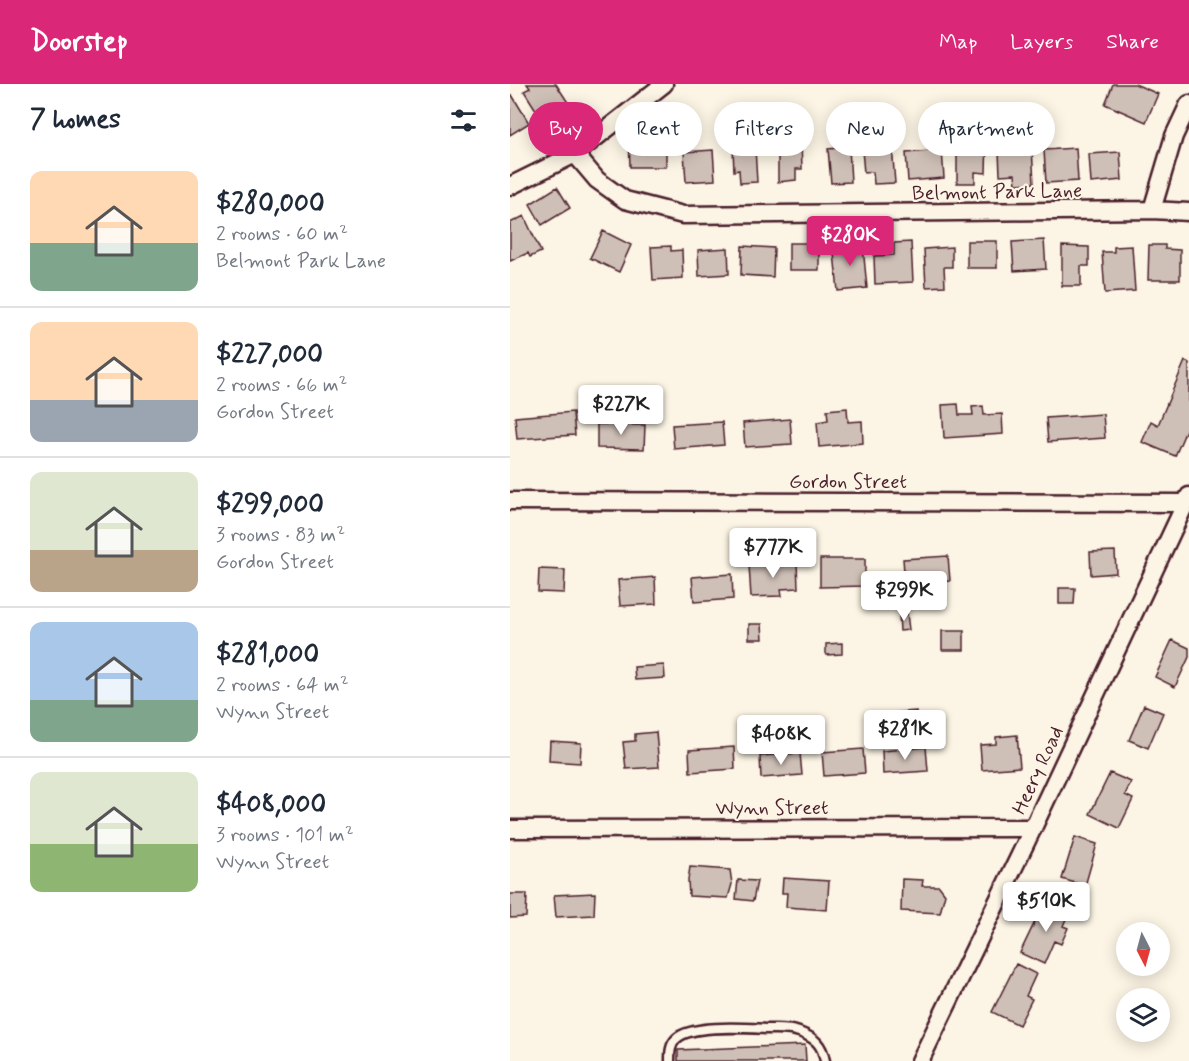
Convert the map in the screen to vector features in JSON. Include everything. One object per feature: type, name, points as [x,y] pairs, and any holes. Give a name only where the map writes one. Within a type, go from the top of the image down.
[{"type":"street","points":[[603,132],[664,84]]},
{"type":"street","points":[[1152,210],[1174,136],[1189,104]]},
{"type":"street","points":[[510,186],[571,156]]},
{"type":"street","name":"Belmont Park Lane","points":[[577,156],[597,180],[625,200],[683,215],[1152,210],[1189,212]]},
{"type":"street","name":"Gordon Street","points":[[510,501],[1187,499]]},
{"type":"street","name":"Heery Road","points":[[920,1061],[1033,828],[1187,499]]},
{"type":"street","name":"Wynn Street","points":[[510,829],[1033,828]]},
{"type":"lane","points":[[670,1061],[670,1049],[681,1035],[721,1028],[797,1031],[819,1044],[825,1061]]},
{"type":"building","points":[[527,84],[556,84],[568,102],[531,102],[524,91],[530,88]]},
{"type":"building","points":[[1113,84],[1135,84],[1158,94],[1146,122],[1105,104]]},
{"type":"building","points":[[512,95],[528,124],[510,135],[510,97]]},
{"type":"building","points":[[1076,148],[1078,181],[1046,183],[1044,156],[1055,156],[1055,149]]},
{"type":"building","points":[[713,150],[715,180],[686,182],[684,156],[702,156],[702,151]]},
{"type":"building","points":[[918,152],[918,156],[942,156],[944,178],[908,181],[906,153]]},
{"type":"building","points":[[1120,152],[1122,180],[1091,183],[1089,154]]},
{"type":"building","points":[[630,156],[666,156],[666,167],[630,167]]},
{"type":"building","points":[[733,156],[755,156],[757,182],[740,183],[739,170],[734,171]]},
{"type":"building","points":[[778,156],[802,156],[802,169],[796,169],[796,180],[778,182]]},
{"type":"building","points":[[829,156],[850,156],[851,182],[831,183]]},
{"type":"building","points":[[863,156],[893,156],[895,183],[874,184],[873,172],[864,173]]},
{"type":"building","points":[[957,156],[986,156],[986,173],[975,172],[975,183],[957,183]]},
{"type":"building","points":[[999,156],[1032,156],[1034,183],[1016,184],[1015,174],[1000,175]]},
{"type":"building","points":[[557,187],[570,208],[542,225],[530,204]]},
{"type":"building","points":[[524,216],[541,252],[530,257],[528,253],[510,261],[510,223]]},
{"type":"building","points":[[603,231],[631,245],[619,272],[590,258]]},
{"type":"building","points":[[1044,240],[1046,269],[1014,271],[1012,242]]},
{"type":"building","points":[[967,241],[997,241],[997,268],[967,268]]},
{"type":"building","points":[[911,242],[913,282],[875,284],[874,256],[894,255],[894,243]]},
{"type":"building","points":[[789,243],[819,243],[819,270],[789,270]]},
{"type":"building","points":[[851,243],[852,249],[863,247],[867,288],[838,291],[833,244]]},
{"type":"building","points":[[1149,245],[1165,245],[1165,249],[1180,250],[1180,280],[1148,280]]},
{"type":"building","points":[[671,246],[671,251],[682,250],[683,278],[653,280],[651,247]]},
{"type":"building","points":[[742,246],[774,248],[773,277],[741,275]]},
{"type":"building","points":[[1062,246],[1089,247],[1089,266],[1081,266],[1081,286],[1062,286]]},
{"type":"building","points":[[1132,246],[1135,291],[1105,293],[1102,252],[1114,252],[1114,247]]},
{"type":"building","points":[[952,247],[952,267],[944,267],[945,286],[926,287],[924,249]]},
{"type":"building","points":[[728,248],[729,274],[699,276],[698,250]]},
{"type":"building","points":[[1185,361],[1189,363],[1189,423],[1175,456],[1142,442],[1151,421],[1158,425]]},
{"type":"building","points":[[958,404],[959,415],[973,415],[972,407],[983,406],[984,415],[1002,414],[1003,434],[944,438],[942,405]]},
{"type":"building","points":[[847,408],[848,422],[862,421],[863,443],[819,447],[817,422],[828,420],[827,410]]},
{"type":"building","points":[[573,412],[575,435],[517,439],[515,417]]},
{"type":"building","points":[[1103,414],[1105,438],[1048,442],[1046,418]]},
{"type":"building","points":[[790,419],[792,444],[745,447],[743,423]]},
{"type":"building","points":[[722,422],[724,445],[674,449],[672,425]]},
{"type":"building","points":[[597,424],[645,425],[644,449],[597,448]]},
{"type":"building","points":[[1115,551],[1116,573],[1091,575],[1090,552]]},
{"type":"building","points":[[948,556],[950,581],[905,584],[903,559]]},
{"type":"building","points":[[820,559],[865,559],[865,586],[820,587]]},
{"type":"building","points":[[797,563],[798,588],[781,589],[782,596],[751,597],[749,565]]},
{"type":"building","points":[[539,569],[565,570],[564,593],[538,592]]},
{"type":"building","points":[[732,574],[733,599],[694,602],[692,577]]},
{"type":"building","points":[[655,577],[656,604],[620,606],[618,580]]},
{"type":"building","points":[[1059,588],[1075,588],[1074,604],[1059,604]]},
{"type":"building","points":[[899,613],[907,613],[909,630],[900,631]]},
{"type":"building","points":[[749,624],[762,624],[763,639],[749,639]]},
{"type":"building","points":[[942,631],[964,631],[964,650],[942,650]]},
{"type":"building","points":[[1172,640],[1189,648],[1189,657],[1175,687],[1155,677]]},
{"type":"building","points":[[842,643],[842,654],[826,655],[826,644]]},
{"type":"building","points":[[664,665],[665,678],[635,680],[634,667]]},
{"type":"building","points":[[1144,705],[1163,713],[1148,748],[1129,740]]},
{"type":"building","points":[[916,711],[917,721],[894,724],[893,713]]},
{"type":"building","points":[[875,725],[884,725],[884,739],[875,739]]},
{"type":"building","points":[[656,732],[659,767],[626,769],[623,742],[635,741],[635,734]]},
{"type":"building","points":[[1017,735],[1020,767],[982,770],[980,745],[996,744],[996,737]]},
{"type":"building","points":[[550,741],[581,743],[580,763],[549,761]]},
{"type":"building","points":[[734,747],[735,769],[690,772],[689,750]]},
{"type":"building","points":[[926,747],[928,771],[883,774],[882,751]]},
{"type":"building","points":[[863,749],[865,773],[824,776],[822,752]]},
{"type":"building","points":[[800,753],[802,775],[761,778],[760,756]]},
{"type":"building","points":[[1110,773],[1131,782],[1125,795],[1133,799],[1119,828],[1090,814]]},
{"type":"building","points":[[1075,837],[1097,844],[1085,886],[1062,879]]},
{"type":"building","points":[[690,867],[730,870],[732,884],[728,898],[689,896]]},
{"type":"building","points":[[783,878],[829,881],[827,910],[786,907],[787,893],[782,893]]},
{"type":"building","points":[[902,879],[923,880],[922,886],[939,886],[945,894],[940,913],[901,911]]},
{"type":"building","points":[[738,880],[757,881],[753,901],[736,899]]},
{"type":"building","points":[[595,893],[594,915],[556,917],[554,895]]},
{"type":"building","points":[[510,894],[527,894],[526,917],[510,918]]},
{"type":"building","points":[[1045,901],[1069,912],[1063,926],[1068,928],[1061,944],[1054,941],[1044,964],[1020,953]]},
{"type":"building","points":[[1016,964],[1036,974],[1026,996],[1032,999],[1019,1025],[992,1012]]},
{"type":"building","points":[[805,1045],[806,1061],[678,1061],[678,1050]]}]
